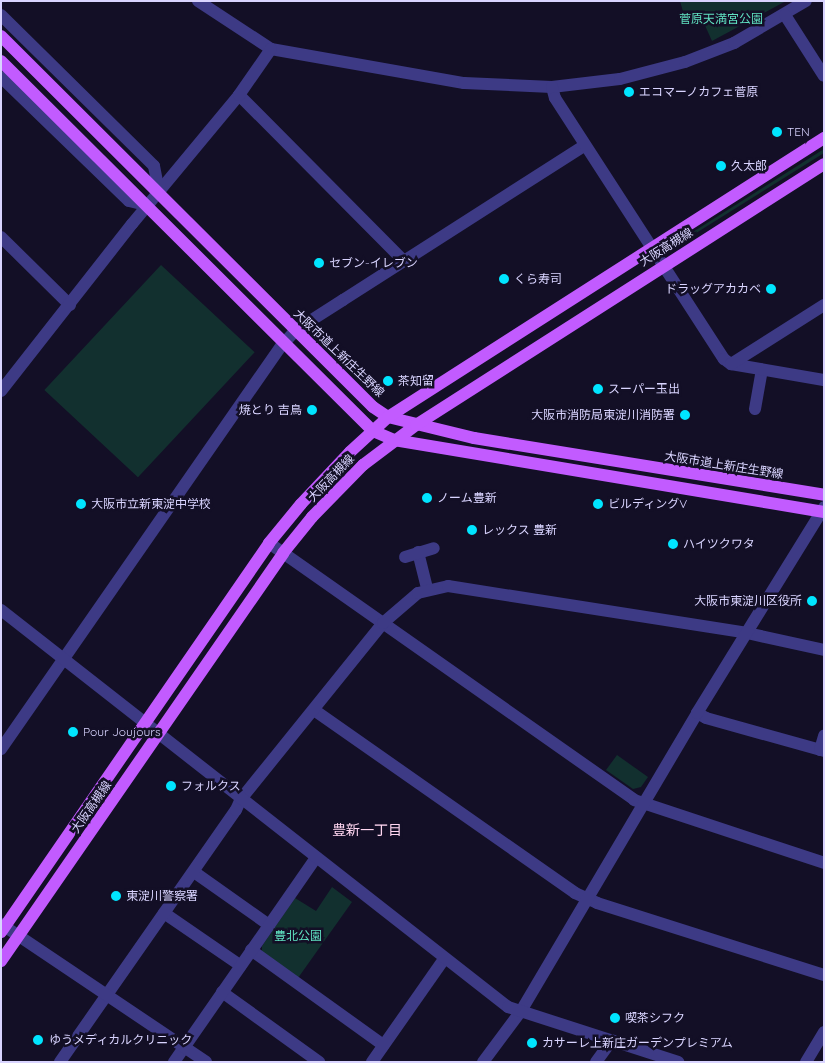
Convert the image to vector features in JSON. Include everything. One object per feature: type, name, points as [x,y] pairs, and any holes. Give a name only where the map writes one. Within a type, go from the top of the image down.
[{"type":"main road","name":"大阪市道上新庄生野線","points":[[1,36],[159,191],[373,407],[388,416],[416,425],[540,450],[824,495]]},
{"type":"main road","points":[[1,61],[147,205],[283,344],[373,431],[394,440],[823,510]]},
{"type":"main road","name":"大阪高槻線","points":[[2,928],[269,544],[321,481],[388,416],[824,138]]},
{"type":"main road","name":"大阪高槻線","points":[[1,961],[283,553],[340,487],[394,440],[416,425],[824,164]]},
{"type":"street","points":[[198,1],[271,49],[485,86],[552,87],[620,79],[685,62],[734,43],[785,15],[806,1]]},
{"type":"street","points":[[785,15],[824,76]]},
{"type":"street","points":[[1,16],[154,166],[159,191]]},
{"type":"street","points":[[1,391],[70,306],[147,205],[238,95],[271,49]]},
{"type":"street","points":[[1,78],[129,201],[147,205]]},
{"type":"street","points":[[552,87],[555,98],[651,248],[731,364],[824,380]]},
{"type":"street","points":[[238,95],[404,261]]},
{"type":"street","points":[[1,749],[283,344],[296,330],[585,145]]},
{"type":"street","points":[[1,237],[70,306]]},
{"type":"street","points":[[731,364],[824,305]]},
{"type":"street","points":[[755,409],[762,370]]},
{"type":"street","points":[[483,1062],[521,1011],[697,712],[823,510]]},
{"type":"street","points":[[269,544],[643,804],[824,863]]},
{"type":"street","points":[[405,557],[434,548]]},
{"type":"street","points":[[418,552],[427,589]]},
{"type":"street","points":[[60,1062],[194,872],[236,810],[241,799],[384,623],[411,597],[427,589],[448,586],[747,633],[824,650]]},
{"type":"street","points":[[1,610],[315,859],[508,1007],[678,1062]]},
{"type":"street","points":[[314,710],[586,898],[824,975]]},
{"type":"street","points":[[697,712],[706,718],[822,750],[824,736]]},
{"type":"street","points":[[174,1062],[315,859]]},
{"type":"street","points":[[194,872],[270,924]]},
{"type":"street","points":[[164,913],[241,966]]},
{"type":"street","points":[[2,928],[206,1062]]},
{"type":"street","points":[[252,950],[383,1045]]},
{"type":"street","points":[[372,1062],[444,959]]},
{"type":"street","points":[[222,992],[319,1062]]},
{"type":"street","points":[[806,1062],[824,1032]]},
{"type":"street","points":[[596,1062],[612,1040]]},
{"type":"green space","name":"菅原天満宮公園","points":[[680,1],[786,1],[712,41],[698,10],[684,15]]},
{"type":"green space","points":[[824,149],[824,153],[677,245],[677,242]]},
{"type":"green space","points":[[161,265],[255,352],[138,477],[44,390]]},
{"type":"green space","points":[[617,755],[648,777],[641,787],[633,789],[606,770]]},
{"type":"green space","name":"豊北公園","points":[[332,887],[352,902],[298,978],[262,952],[262,946],[295,898],[316,911]]},
{"type":"place","name":"エコマーノカフェ菅原","points":[[629,92]]},
{"type":"place","name":"TEN","points":[[777,132]]},
{"type":"place","name":"久太郎","points":[[721,166]]},
{"type":"place","name":"セブン-イレブン","points":[[319,263]]},
{"type":"place","name":"くら寿司","points":[[504,279]]},
{"type":"place","name":"ドラッグアカカベ","points":[[771,289]]},
{"type":"place","name":"茶知留","points":[[388,381]]},
{"type":"place","name":"スーパー玉出","points":[[598,389]]},
{"type":"place","name":"焼とり 吉鳥","points":[[312,410]]},
{"type":"place","name":"大阪市消防局東淀川消防署","points":[[685,415]]},
{"type":"place","name":"ノーム豊新","points":[[427,498]]},
{"type":"place","name":"大阪市立新東淀中学校","points":[[81,504]]},
{"type":"place","name":"ビルディングV","points":[[598,504]]},
{"type":"place","name":"レックス 豊新","points":[[472,530]]},
{"type":"place","name":"ハイツクワタ","points":[[673,544]]},
{"type":"place","name":"大阪市東淀川区役所","points":[[812,601]]},
{"type":"place","name":"Pour Joujours","points":[[73,732]]},
{"type":"place","name":"フォルクス","points":[[171,786]]},
{"type":"place","name":"東淀川警察署","points":[[116,896]]},
{"type":"place","name":"喫茶シフク","points":[[615,1018]]},
{"type":"place","name":"ゆうメディカルクリニック","points":[[38,1040]]},
{"type":"place","name":"カサーレ上新庄ガーデンプレミアム","points":[[532,1043]]},
{"type":"district","name":"豊新一丁目","points":[[367,830]]}]
